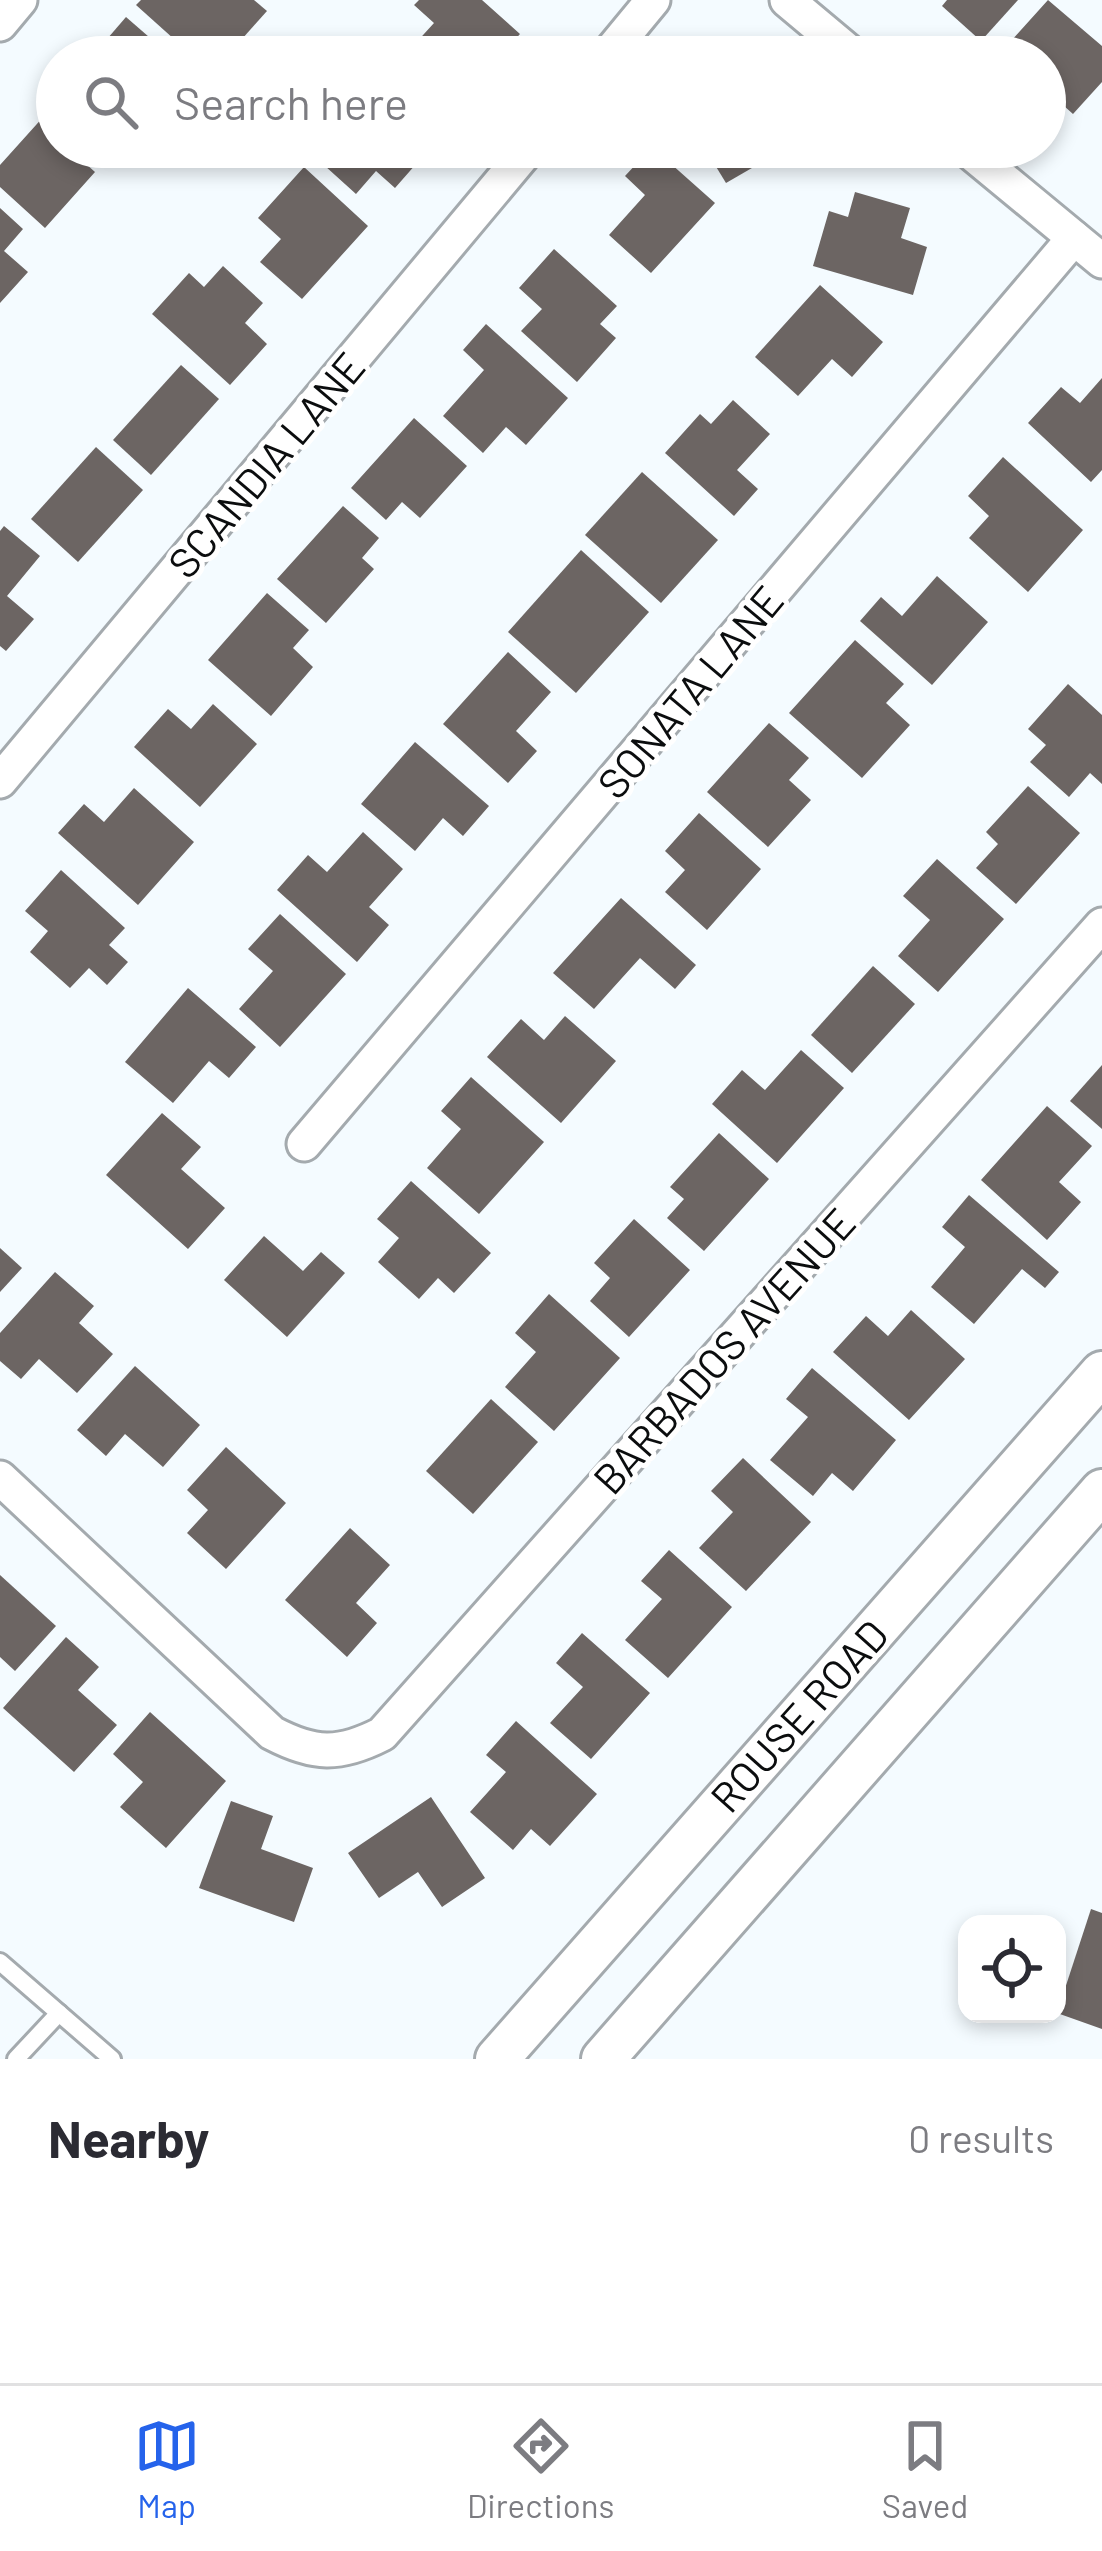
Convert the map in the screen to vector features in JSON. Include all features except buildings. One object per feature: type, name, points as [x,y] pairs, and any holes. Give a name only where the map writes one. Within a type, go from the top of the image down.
[{"type":"street","points":[[0,24],[20,0]]},
{"type":"street","points":[[623,36],[653,0]]},
{"type":"street","points":[[787,0],[830,36]]},
{"type":"street","name":"SCANDIA LANE","points":[[0,781],[512,168]]},
{"type":"street","points":[[989,168],[1102,261]]},
{"type":"street","name":"SONATA LANE","points":[[304,1144],[1074,238]]},
{"type":"street","name":"BARBADOS AVENUE","points":[[0,1478],[272,1732],[301,1748],[330,1751],[356,1747],[382,1734],[1102,925]]},
{"type":"street","name":"ROUSE ROAD","points":[[497,2059],[1102,1373]]},
{"type":"street","name":"ROUSE ROAD","points":[[603,2059],[1102,1491]]},
{"type":"lane","points":[[0,1962],[112,2059]]},
{"type":"lane","points":[[16,2059],[59,2013]]}]
